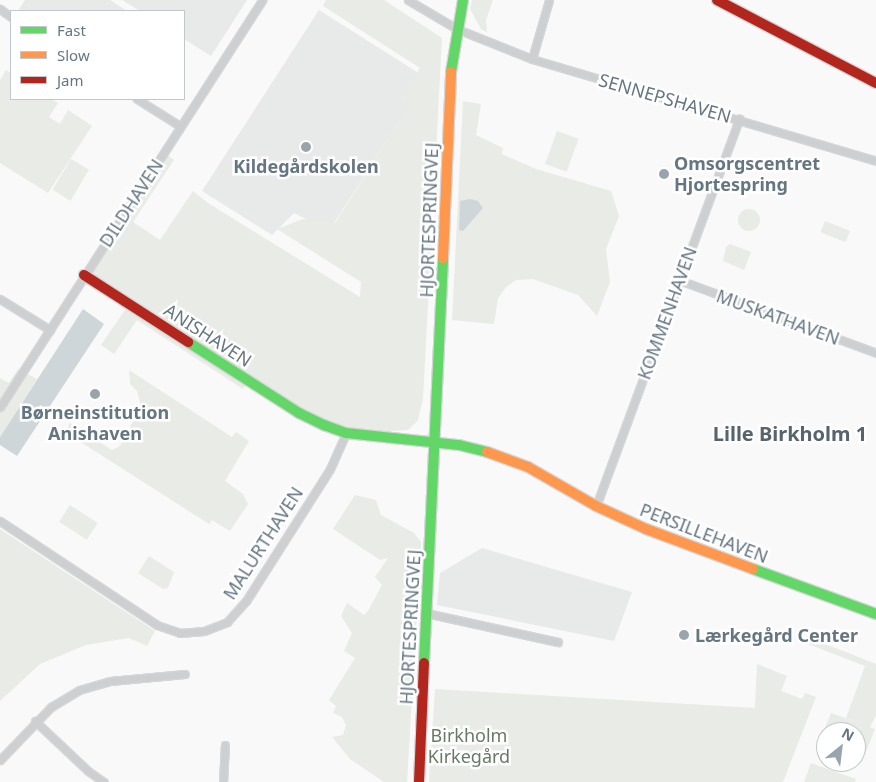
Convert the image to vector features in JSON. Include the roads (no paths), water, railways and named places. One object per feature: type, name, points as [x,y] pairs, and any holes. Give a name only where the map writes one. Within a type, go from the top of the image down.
[{"type":"street","name":"DILDHAVEN","points":[[0,407],[262,0]]},
{"type":"street","name":"SENNEPSHAVEN","points":[[408,0],[457,28],[532,59],[876,161]]},
{"type":"street","name":"HJORTESPRINGVEJ","points":[[419,782],[436,443],[452,55],[463,0]]},
{"type":"street","points":[[532,59],[549,0]]},
{"type":"street","points":[[717,0],[876,83]]},
{"type":"street","points":[[824,56],[876,78]]},
{"type":"street","points":[[139,100],[180,126]]},
{"type":"street","name":"KOMMENHAVEN","points":[[596,506],[739,119]]},
{"type":"street","name":"ANISHAVEN","points":[[84,275],[314,421],[346,434]]},
{"type":"street","name":"MUSKATHAVEN","points":[[679,280],[876,353]]},
{"type":"street","points":[[0,299],[50,330]]},
{"type":"street","points":[[346,434],[436,443]]},
{"type":"street","name":"MALURTHAVEN","points":[[0,521],[157,625],[180,632],[204,631],[227,622],[246,601],[330,469],[346,434]]},
{"type":"street","name":"PERSILLEHAVEN","points":[[436,443],[479,449],[528,467],[596,506],[646,529],[876,614]]},
{"type":"street","points":[[426,613],[558,642]]},
{"type":"street","points":[[0,760],[35,722],[64,697],[94,684],[185,674]]},
{"type":"street","points":[[35,722],[88,772],[104,782]]},
{"type":"street","points":[[223,782],[225,745]]},
{"type":"place","name":"Kildegårdskolen","points":[[306,147]]},
{"type":"place","name":"Omsorgscentret Hjortespring","points":[[664,174]]},
{"type":"place","name":"Børneinstitution Anishaven","points":[[95,394]]},
{"type":"place","name":"Lærkegård Center","points":[[684,635]]},
{"type":"district","name":"Lille Birkholm 1","points":[[790,433]]},
{"type":"park label","name":"Birkholm Kirkegård","points":[[469,746]]}]
